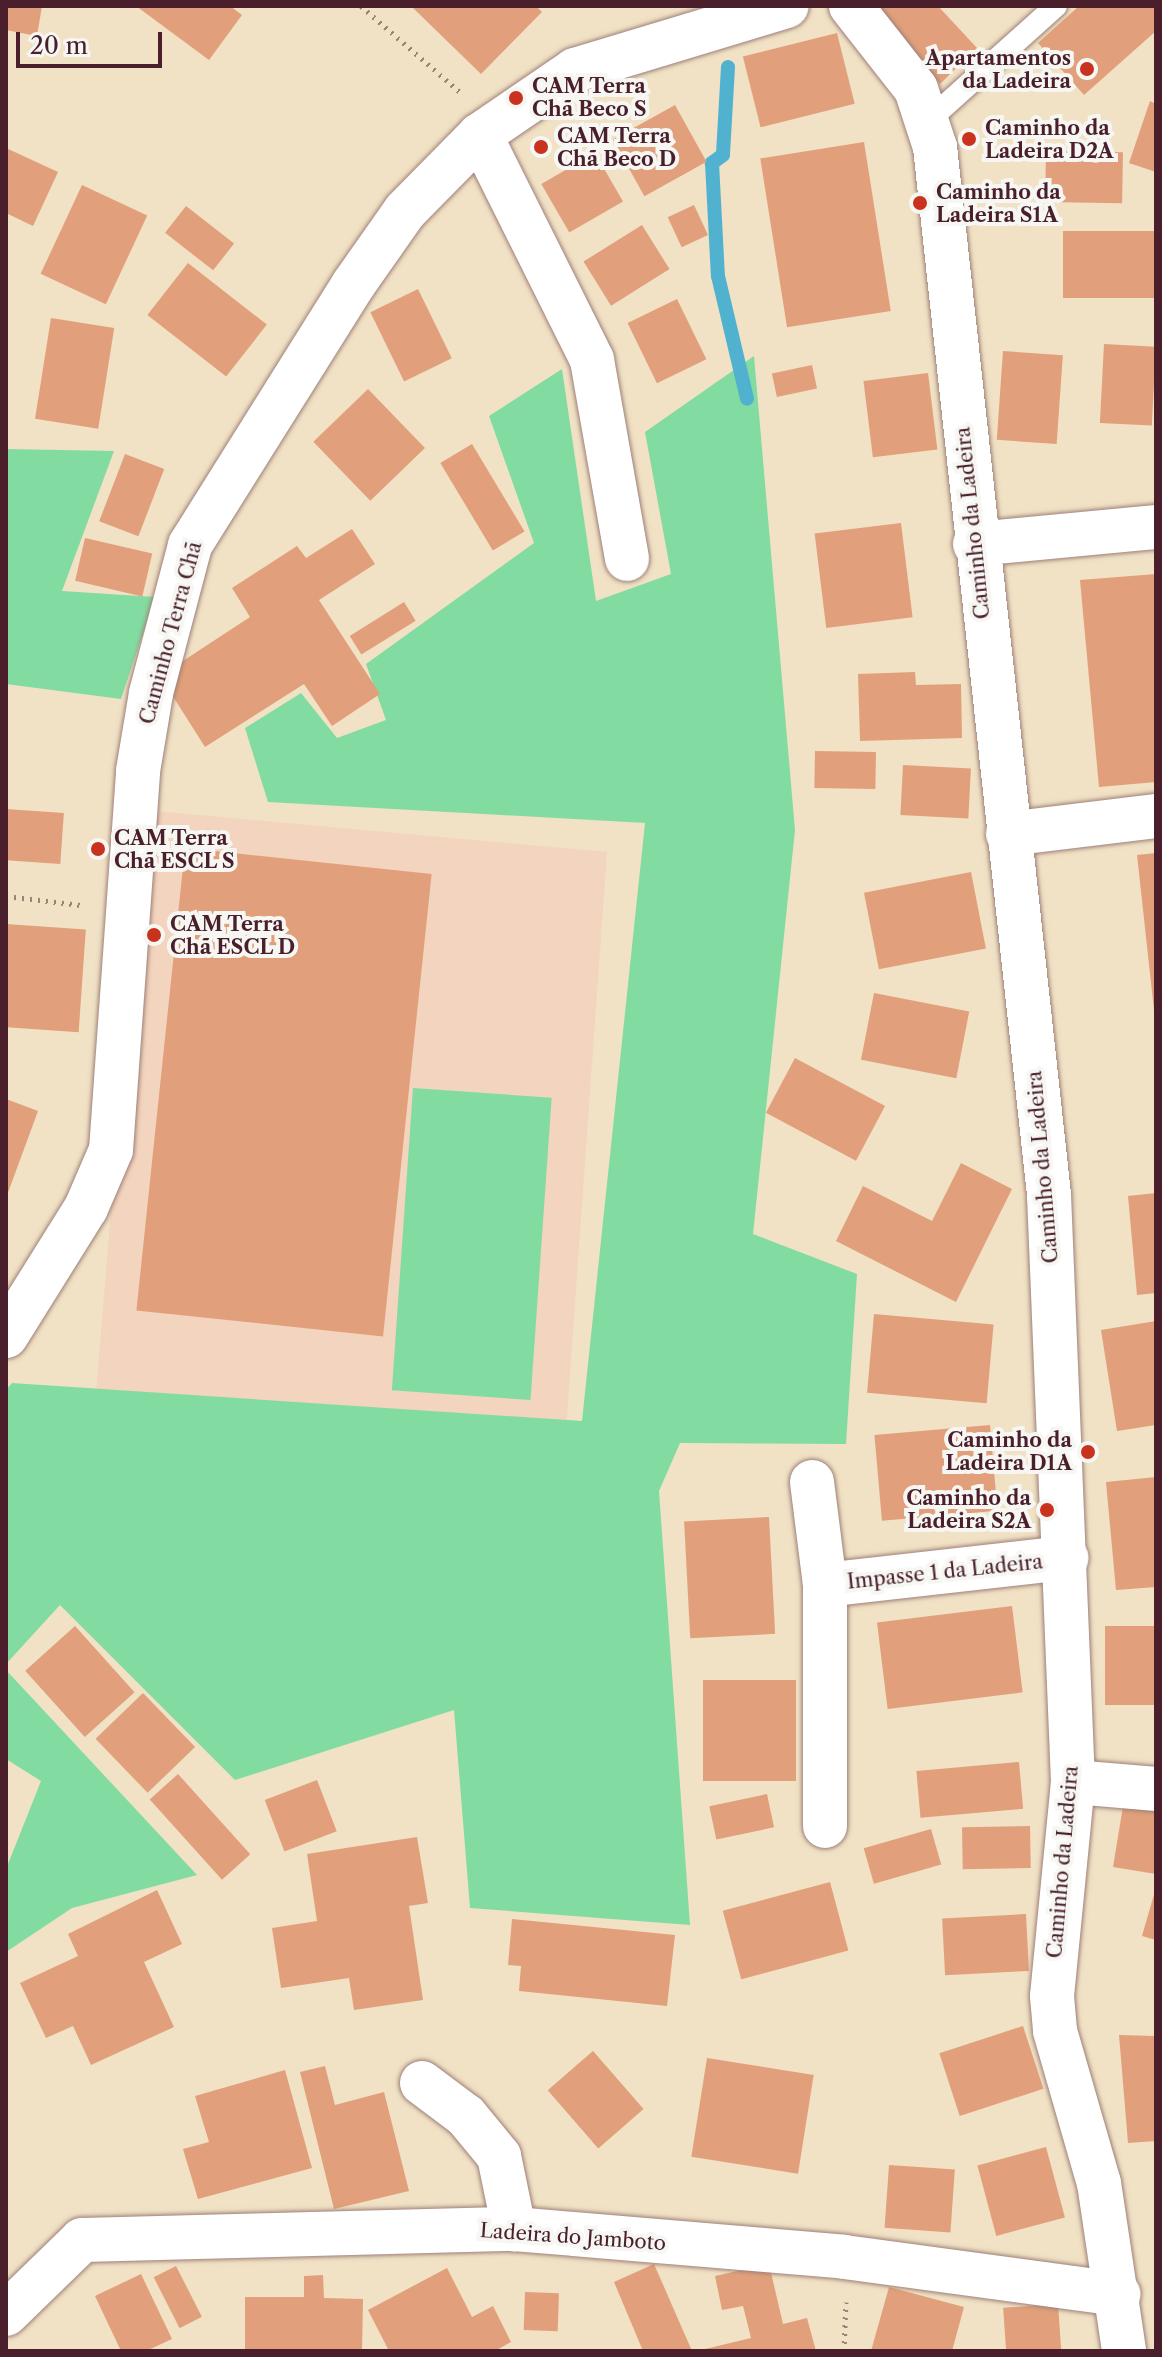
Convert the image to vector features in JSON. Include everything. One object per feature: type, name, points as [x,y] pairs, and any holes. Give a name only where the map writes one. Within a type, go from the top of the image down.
[{"type":"street","name":"Caminho Terra Chã","points":[[6,1336],[86,1208],[111,1150],[138,771],[151,693],[190,545],[353,285],[405,211],[488,130],[575,70],[787,6]]},
{"type":"street","name":"Caminho da Ladeira","points":[[851,6],[909,79],[930,119],[1049,1195],[1073,1782],[1052,1996],[1055,2031],[1099,2183],[1119,2294],[1124,2351]]},
{"type":"street","points":[[488,130],[592,360],[627,559]]},
{"type":"street","points":[[975,544],[1156,527]]},
{"type":"street","points":[[1008,834],[1156,816]]},
{"type":"street","points":[[812,1482],[825,1585]]},
{"type":"street","name":"Impasse 1 da Ladeira","points":[[825,1826],[825,1585],[1066,1558]]},
{"type":"street","points":[[1073,1782],[1156,1789]]},
{"type":"street","points":[[422,2083],[466,2116],[499,2156],[514,2229]]},
{"type":"street","name":"Ladeira do Jamboto","points":[[6,2314],[82,2240],[514,2229],[844,2257],[1119,2294]]},
{"type":"lane","points":[[930,119],[1056,6]]},
{"type":"path","points":[[361,6],[488,130]]},
{"type":"path","points":[[6,896],[129,911]]},
{"type":"shaded area","points":[[144,810],[607,852],[558,1542],[94,1417]]},
{"type":"green space","points":[[754,356],[795,830],[753,1234],[857,1274],[846,1444],[680,1443],[659,1491],[690,1925],[470,1908],[454,1710],[235,1780],[60,1605],[6,1664],[6,1390],[12,1383],[582,1421],[645,823],[268,802],[245,728],[301,693],[337,738],[386,720],[366,664],[534,543],[489,416],[562,369],[596,601],[671,574],[645,432]]},
{"type":"green space","points":[[6,449],[114,451],[62,591],[155,597],[121,699],[6,684]]},
{"type":"green space","points":[[413,1088],[552,1098],[531,1400],[392,1390]]},
{"type":"green space","points":[[6,1670],[197,1875],[72,1908],[6,1952],[6,1869],[41,1781],[6,1759]]},
{"type":"building","points":[[6,6],[42,6],[37,36],[6,30]]},
{"type":"building","points":[[136,6],[230,6],[242,15],[209,60]]},
{"type":"building","points":[[411,6],[536,6],[542,12],[481,74]]},
{"type":"building","points":[[879,6],[938,6],[977,48],[940,84],[874,10]]},
{"type":"building","name":"Apartamentos da Ladeira","points":[[1079,6],[1156,6],[1156,31],[1084,95],[1038,43]]},
{"type":"building","points":[[837,33],[855,104],[761,127],[743,56]]},
{"type":"building","points":[[1150,101],[1156,104],[1156,172],[1129,163]]},
{"type":"building","points":[[675,105],[707,162],[644,196],[613,139]]},
{"type":"building","points":[[864,142],[891,311],[787,327],[760,158]]},
{"type":"building","points":[[6,148],[58,172],[33,226],[6,213]]},
{"type":"building","points":[[1046,151],[1123,152],[1122,203],[1045,202]]},
{"type":"building","points":[[595,153],[623,201],[569,232],[541,184]]},
{"type":"building","points":[[82,185],[147,215],[106,304],[41,274]]},
{"type":"building","points":[[694,205],[708,235],[682,247],[668,217]]},
{"type":"building","points":[[186,206],[234,244],[213,270],[165,233]]},
{"type":"building","points":[[642,225],[670,269],[611,306],[583,262]]},
{"type":"building","points":[[1063,231],[1156,231],[1156,298],[1063,298]]},
{"type":"building","points":[[188,263],[267,325],[226,377],[147,315]]},
{"type":"building","points":[[418,289],[452,358],[404,381],[370,312]]},
{"type":"building","points":[[677,299],[706,359],[657,383],[628,323]]},
{"type":"building","points":[[51,318],[114,328],[98,429],[35,419]]},
{"type":"building","points":[[1104,344],[1156,347],[1152,426],[1100,423]]},
{"type":"building","points":[[1003,351],[1063,355],[1057,444],[997,440]]},
{"type":"building","points":[[812,365],[817,388],[777,397],[772,374]]},
{"type":"building","points":[[928,373],[937,449],[873,457],[863,381]]},
{"type":"building","points":[[368,389],[425,448],[370,501],[313,442]]},
{"type":"building","points":[[472,444],[525,531],[493,550],[440,463]]},
{"type":"building","points":[[125,454],[164,469],[138,536],[99,521]]},
{"type":"building","points":[[901,523],[913,617],[826,628],[815,534]]},
{"type":"building","points":[[352,529],[375,564],[319,600],[380,694],[332,726],[304,684],[205,747],[160,676],[250,617],[232,588],[297,546],[306,558]]},
{"type":"building","points":[[85,538],[152,554],[142,596],[75,581]]},
{"type":"building","points":[[1156,574],[1156,782],[1099,787],[1080,580]]},
{"type":"building","points":[[404,602],[416,621],[361,655],[350,636]]},
{"type":"building","points":[[915,672],[916,685],[961,684],[962,738],[860,741],[858,674]]},
{"type":"building","points":[[815,751],[876,752],[875,789],[814,788]]},
{"type":"building","points":[[903,765],[971,769],[968,818],[900,815]]},
{"type":"building","points":[[6,809],[64,813],[60,864],[6,860]]},
{"type":"building","points":[[185,848],[432,874],[383,1336],[136,1310]]},
{"type":"building","points":[[1156,853],[1156,1010],[1154,1010],[1137,855]]},
{"type":"building","points":[[971,872],[986,949],[879,969],[864,893]]},
{"type":"building","points":[[6,924],[86,930],[79,1032],[6,1027]]},
{"type":"building","points":[[874,993],[969,1012],[956,1078],[861,1060]]},
{"type":"building","points":[[795,1058],[885,1106],[856,1161],[766,1113]]},
{"type":"building","points":[[6,1099],[38,1111],[6,1198]]},
{"type":"building","points":[[961,1163],[1012,1189],[956,1302],[836,1241],[863,1186],[932,1221]]},
{"type":"building","points":[[1156,1193],[1156,1293],[1137,1295],[1128,1196]]},
{"type":"building","points":[[874,1314],[994,1324],[987,1403],[867,1393]]},
{"type":"building","points":[[1156,1321],[1156,1425],[1117,1431],[1101,1330]]},
{"type":"building","points":[[990,1425],[997,1511],[882,1521],[874,1435]]},
{"type":"building","points":[[1156,1477],[1156,1587],[1116,1590],[1106,1482]]},
{"type":"building","points":[[769,1517],[775,1634],[690,1638],[684,1521]]},
{"type":"building","points":[[1012,1606],[1023,1692],[888,1709],[877,1623]]},
{"type":"building","points":[[75,1626],[135,1692],[85,1737],[25,1671]]},
{"type":"building","points":[[1105,1626],[1156,1626],[1156,1705],[1105,1705]]},
{"type":"building","points":[[703,1680],[796,1680],[796,1781],[703,1781]]},
{"type":"building","points":[[143,1693],[195,1747],[148,1793],[96,1739]]},
{"type":"building","points":[[1019,1762],[1023,1809],[920,1818],[916,1771]]},
{"type":"building","points":[[178,1774],[250,1854],[222,1880],[150,1799]]},
{"type":"building","points":[[317,1780],[337,1831],[284,1851],[265,1800]]},
{"type":"building","points":[[767,1794],[774,1827],[716,1840],[709,1806]]},
{"type":"building","points":[[1125,1794],[1156,1799],[1156,1874],[1113,1867]]},
{"type":"building","points":[[1030,1826],[1031,1868],[963,1869],[962,1827]]},
{"type":"building","points":[[931,1829],[941,1865],[874,1884],[864,1848]]},
{"type":"building","points":[[417,1837],[428,1903],[409,1906],[423,2000],[354,2010],[349,1978],[281,1988],[272,1928],[317,1921],[307,1854]]},
{"type":"building","points":[[830,1882],[848,1951],[741,1979],[723,1911]]},
{"type":"building","points":[[157,1890],[182,1944],[144,1962],[174,2027],[91,2065],[73,2026],[46,2038],[20,1983],[78,1956],[68,1934]]},
{"type":"building","points":[[1156,1891],[1156,1940],[1142,1936]]},
{"type":"building","points":[[1026,1914],[1029,1971],[945,1975],[942,1918]]},
{"type":"building","points":[[512,1919],[675,1935],[667,2006],[519,1991],[521,1966],[508,1965]]},
{"type":"building","points":[[1023,2026],[1043,2089],[960,2116],[939,2053]]},
{"type":"building","points":[[1119,2035],[1156,2036],[1156,2141],[1128,2143]]},
{"type":"building","points":[[593,2051],[644,2109],[598,2148],[548,2090]]},
{"type":"building","points":[[707,2058],[814,2075],[798,2174],[691,2157]]},
{"type":"building","points":[[325,2066],[335,2105],[384,2092],[409,2191],[334,2209],[300,2072]]},
{"type":"building","points":[[285,2070],[312,2168],[198,2199],[183,2149],[209,2142],[195,2096]]},
{"type":"building","points":[[1046,2147],[1065,2218],[996,2236],[977,2165]]},
{"type":"building","points":[[889,2165],[955,2170],[950,2232],[885,2228]]},
{"type":"building","points":[[654,2264],[692,2351],[643,2351],[614,2282]]},
{"type":"building","points":[[769,2264],[783,2324],[807,2318],[816,2351],[697,2351],[751,2338],[743,2306],[722,2310],[715,2276]]},
{"type":"building","points":[[176,2266],[202,2317],[180,2328],[154,2277]]},
{"type":"building","points":[[447,2268],[472,2317],[493,2306],[511,2342],[495,2351],[389,2351],[368,2310]]},
{"type":"building","points":[[141,2274],[172,2339],[146,2351],[121,2351],[95,2296]]},
{"type":"building","points":[[323,2275],[324,2298],[363,2299],[362,2351],[245,2351],[245,2297],[304,2297],[304,2276]]},
{"type":"building","points":[[889,2287],[964,2307],[952,2351],[871,2351]]},
{"type":"building","points":[[525,2292],[559,2293],[558,2331],[524,2330]]},
{"type":"building","points":[[1058,2304],[1061,2351],[1006,2351],[1003,2308]]},
{"type":"waterway","points":[[728,67],[723,155],[712,163],[718,276],[747,399]]},
{"type":"place","name":"Apartamentos da Ladeira","points":[[1087,69]]},
{"type":"place","name":"CAM Terra Chã Beco S","points":[[516,98]]},
{"type":"place","name":"Caminho da Ladeira D2A","points":[[969,139]]},
{"type":"place","name":"CAM Terra Chã Beco D","points":[[541,147]]},
{"type":"place","name":"Caminho da Ladeira S1A","points":[[920,203]]},
{"type":"place","name":"CAM Terra Chã ESCL S","points":[[98,849]]},
{"type":"place","name":"CAM Terra Chã ESCL D","points":[[154,935]]},
{"type":"place","name":"Caminho da Ladeira D1A","points":[[1088,1452]]},
{"type":"place","name":"Caminho da Ladeira S2A","points":[[1047,1510]]}]
